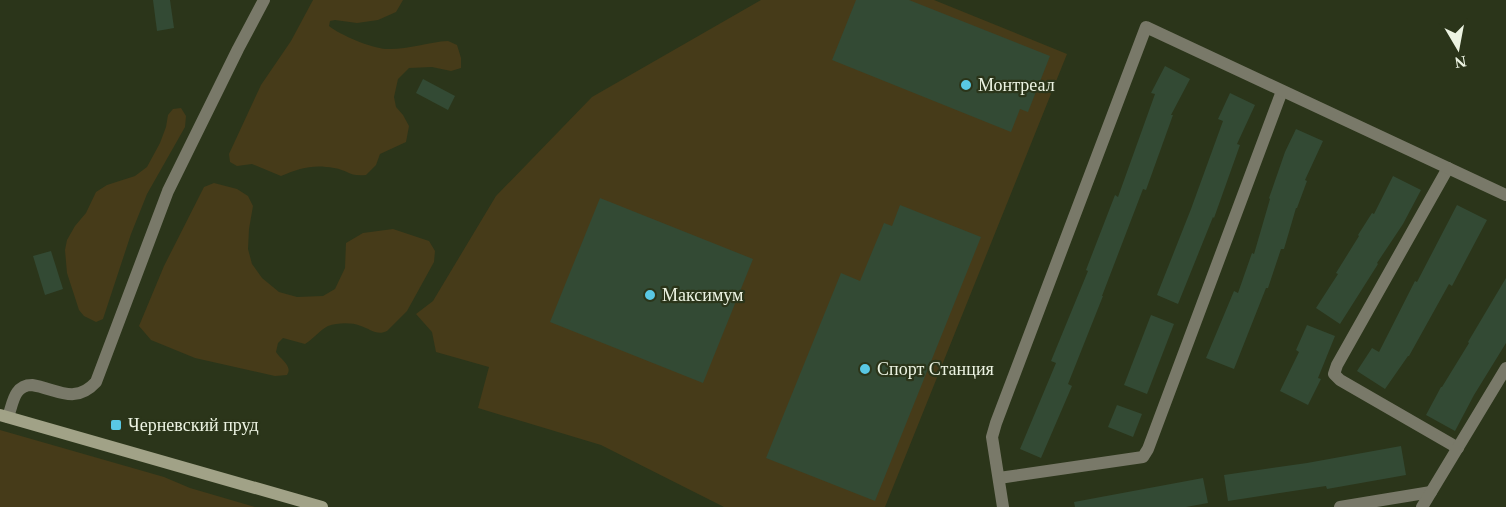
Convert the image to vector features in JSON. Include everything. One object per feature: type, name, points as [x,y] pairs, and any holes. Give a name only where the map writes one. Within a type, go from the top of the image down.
[{"type":"street","points":[[264,0],[168,191],[96,382],[77,394],[63,394],[32,385],[21,387],[4,416],[322,507]]},
{"type":"street","points":[[1004,507],[992,437],[996,423],[1146,27],[1506,195]]},
{"type":"street","points":[[999,478],[1143,457],[1148,449],[1282,91]]},
{"type":"street","points":[[1448,168],[1334,374],[1340,380],[1458,448]]},
{"type":"street","points":[[1422,507],[1506,368]]},
{"type":"street","points":[[1340,507],[1431,492]]},
{"type":"shaded area","points":[[313,0],[403,0],[396,12],[378,20],[357,23],[335,20],[330,21],[329,26],[356,40],[386,49],[448,41],[457,45],[461,58],[461,68],[451,71],[432,67],[409,68],[398,79],[394,97],[396,107],[409,126],[406,142],[380,154],[376,165],[366,175],[356,175],[320,166],[301,169],[281,176],[252,164],[237,166],[230,162],[229,154],[261,85],[291,41]]},
{"type":"shaded area","points":[[761,0],[934,0],[1067,54],[885,507],[724,507],[601,445],[478,408],[489,367],[436,352],[432,332],[416,314],[433,301],[496,196],[592,97]]},
{"type":"shaded area","points":[[181,108],[186,116],[185,127],[147,194],[131,234],[103,319],[96,322],[84,316],[79,310],[67,273],[65,250],[67,240],[86,213],[96,192],[107,185],[135,176],[147,167],[160,143],[168,115],[173,109]]},
{"type":"shaded area","points":[[214,183],[237,189],[248,196],[253,206],[248,249],[252,264],[262,278],[279,292],[297,297],[323,296],[335,289],[345,268],[346,243],[363,233],[393,229],[429,241],[435,251],[434,262],[407,311],[387,331],[377,332],[349,323],[325,328],[305,344],[283,338],[278,343],[276,352],[289,369],[287,375],[275,376],[195,358],[151,340],[139,326],[164,266],[204,187]]},
{"type":"shaded area","points":[[0,430],[164,477],[190,488],[255,507],[0,507]]},
{"type":"building","points":[[153,0],[170,0],[174,28],[157,31]]},
{"type":"building","name":"Монтреал","points":[[856,0],[909,0],[1050,56],[1028,112],[1020,109],[1011,132],[832,60]]},
{"type":"building","points":[[1165,66],[1190,79],[1171,115],[1173,115],[1146,190],[1143,189],[1068,384],[1072,386],[1041,458],[1020,449],[1056,363],[1051,361],[1088,271],[1086,270],[1115,195],[1118,197],[1155,94],[1151,93]]},
{"type":"building","points":[[423,79],[455,96],[448,110],[416,93]]},
{"type":"building","points":[[1230,93],[1255,105],[1237,144],[1240,145],[1214,218],[1178,304],[1157,295],[1223,121],[1218,119]]},
{"type":"building","points":[[1296,129],[1323,141],[1305,180],[1307,181],[1284,249],[1281,249],[1268,288],[1266,288],[1234,369],[1206,358],[1234,291],[1238,293],[1252,253],[1254,254],[1269,198],[1285,152]]},
{"type":"building","points":[[1393,176],[1421,190],[1403,224],[1340,324],[1316,308],[1338,274],[1336,273],[1358,235],[1372,213],[1374,214]]},
{"type":"building","name":"Максимум","points":[[600,198],[753,259],[703,383],[550,322]]},
{"type":"building","name":"Спорт Станция","points":[[900,205],[981,237],[875,501],[766,458],[841,273],[860,281],[884,223],[892,226]]},
{"type":"building","points":[[1457,205],[1487,220],[1452,286],[1449,284],[1409,356],[1385,389],[1357,371],[1372,348],[1379,352]]},
{"type":"building","points":[[51,251],[63,289],[45,295],[33,256]]},
{"type":"building","points":[[1506,278],[1506,343],[1455,431],[1426,415]]},
{"type":"building","points":[[1151,315],[1174,324],[1147,394],[1124,385]]},
{"type":"building","points":[[1307,325],[1335,336],[1318,378],[1321,379],[1308,405],[1280,391],[1299,352],[1296,350]]},
{"type":"building","points":[[1117,405],[1142,414],[1133,437],[1108,427]]},
{"type":"building","points":[[1401,446],[1406,475],[1327,489],[1326,486],[1228,501],[1224,475]]},
{"type":"building","points":[[1203,478],[1208,503],[1186,507],[1075,507],[1074,502]]},
{"type":"place","name":"Монтреал","points":[[966,85]]},
{"type":"place","name":"Максимум","points":[[650,295]]},
{"type":"place","name":"Спорт Станция","points":[[865,369]]},
{"type":"place","name":"Черневский пруд","points":[[116,425]]}]
